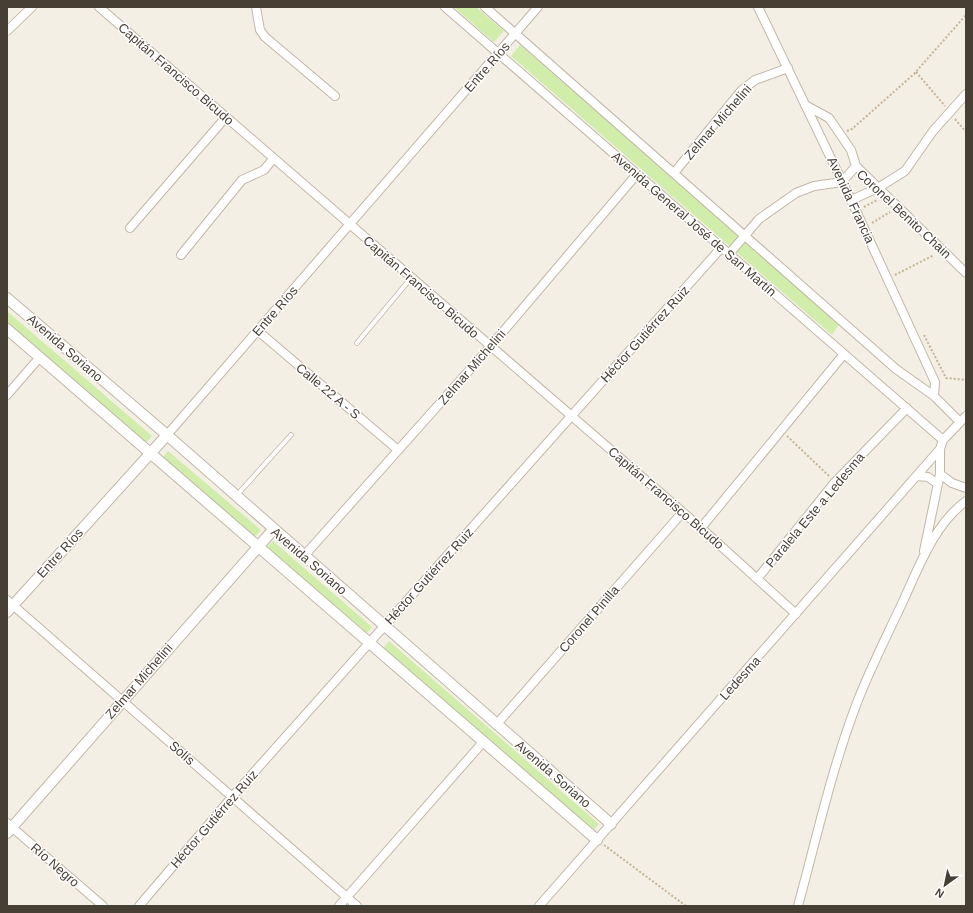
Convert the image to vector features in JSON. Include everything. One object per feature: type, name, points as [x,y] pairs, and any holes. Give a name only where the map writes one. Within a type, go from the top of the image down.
[{"type":"street","points":[[7,31],[32,7]]},
{"type":"street","name":"Capitán Francisco Bicudo","points":[[99,7],[350,226],[701,528],[796,614]]},
{"type":"street","points":[[256,7],[260,30],[265,37],[335,96]]},
{"type":"street","name":"Avenida General José de San Martín","points":[[445,7],[943,440]]},
{"type":"street","name":"Avenida General José de San Martín","points":[[485,7],[896,369],[964,420]]},
{"type":"street","name":"Entre Ríos","points":[[9,606],[167,435],[350,226],[538,7]]},
{"type":"street","name":"Avenida Francia","points":[[758,7],[851,200],[935,382],[934,396]]},
{"type":"street","name":"Zelmar Michelini","points":[[674,173],[741,91],[755,80],[788,68]]},
{"type":"street","points":[[851,200],[878,188],[905,171],[933,131],[966,94]]},
{"type":"street","points":[[805,105],[829,118],[841,133],[851,150],[856,166]]},
{"type":"street","points":[[130,228],[226,117]]},
{"type":"street","points":[[181,255],[242,180],[264,170],[274,159]]},
{"type":"street","name":"Coronel Benito Chain","points":[[842,182],[856,166],[966,273]]},
{"type":"street","name":"Zelmar Michelini","points":[[304,556],[490,347],[637,174]]},
{"type":"street","points":[[728,254],[743,235],[759,219],[796,193],[814,186],[842,182]]},
{"type":"street","name":"Héctor Gutiérrez Ruiz","points":[[139,906],[232,797],[721,248]]},
{"type":"street","name":"Avenida Soriano","points":[[7,298],[167,435],[235,497],[611,824]]},
{"type":"street","name":"Avenida Soriano","points":[[7,329],[597,840]]},
{"type":"street","name":"Calle 22 A - S","points":[[258,331],[398,450]]},
{"type":"street","points":[[701,528],[844,354]]},
{"type":"street","points":[[7,395],[40,357]]},
{"type":"street","name":"Paralela Este a Ledesma","points":[[758,579],[835,482],[907,408]]},
{"type":"street","points":[[923,556],[940,474],[940,449],[943,440],[964,420]]},
{"type":"street","name":"Ledesma","points":[[540,906],[940,449]]},
{"type":"street","points":[[940,474],[952,483],[966,488]]},
{"type":"street","points":[[916,476],[928,477],[938,484]]},
{"type":"street","points":[[798,906],[855,708],[923,556],[946,521],[966,501]]},
{"type":"street","name":"Coronel Pinilla","points":[[496,725],[682,513]]},
{"type":"street","name":"Zelmar Michelini","points":[[9,828],[273,530]]},
{"type":"street","name":"Solís","points":[[9,606],[122,700],[357,906]]},
{"type":"street","points":[[339,906],[484,741]]},
{"type":"street","name":"Río Negro","points":[[9,828],[103,906]]},
{"type":"lane","points":[[357,343],[411,278]]},
{"type":"lane","points":[[235,497],[291,435]]},
{"type":"path","points":[[841,133],[852,129],[916,72],[966,15]]},
{"type":"path","points":[[916,72],[966,132]]},
{"type":"path","points":[[861,208],[886,195]]},
{"type":"path","points":[[869,224],[898,208]]},
{"type":"path","points":[[894,275],[942,250]]},
{"type":"path","points":[[781,431],[835,482]]},
{"type":"path","points":[[597,840],[686,906]]},
{"type":"green space","points":[[454,7],[476,7],[504,31],[494,42]]},
{"type":"green space","points":[[520,45],[840,323],[832,335],[511,56]]},
{"type":"green space","points":[[7,311],[152,436],[146,443],[7,323]]},
{"type":"green space","points":[[168,451],[261,530],[255,537],[163,457]]},
{"type":"green space","points":[[273,541],[372,627],[367,633],[267,547]]},
{"type":"green space","points":[[389,641],[599,824],[594,830],[383,648]]}]
